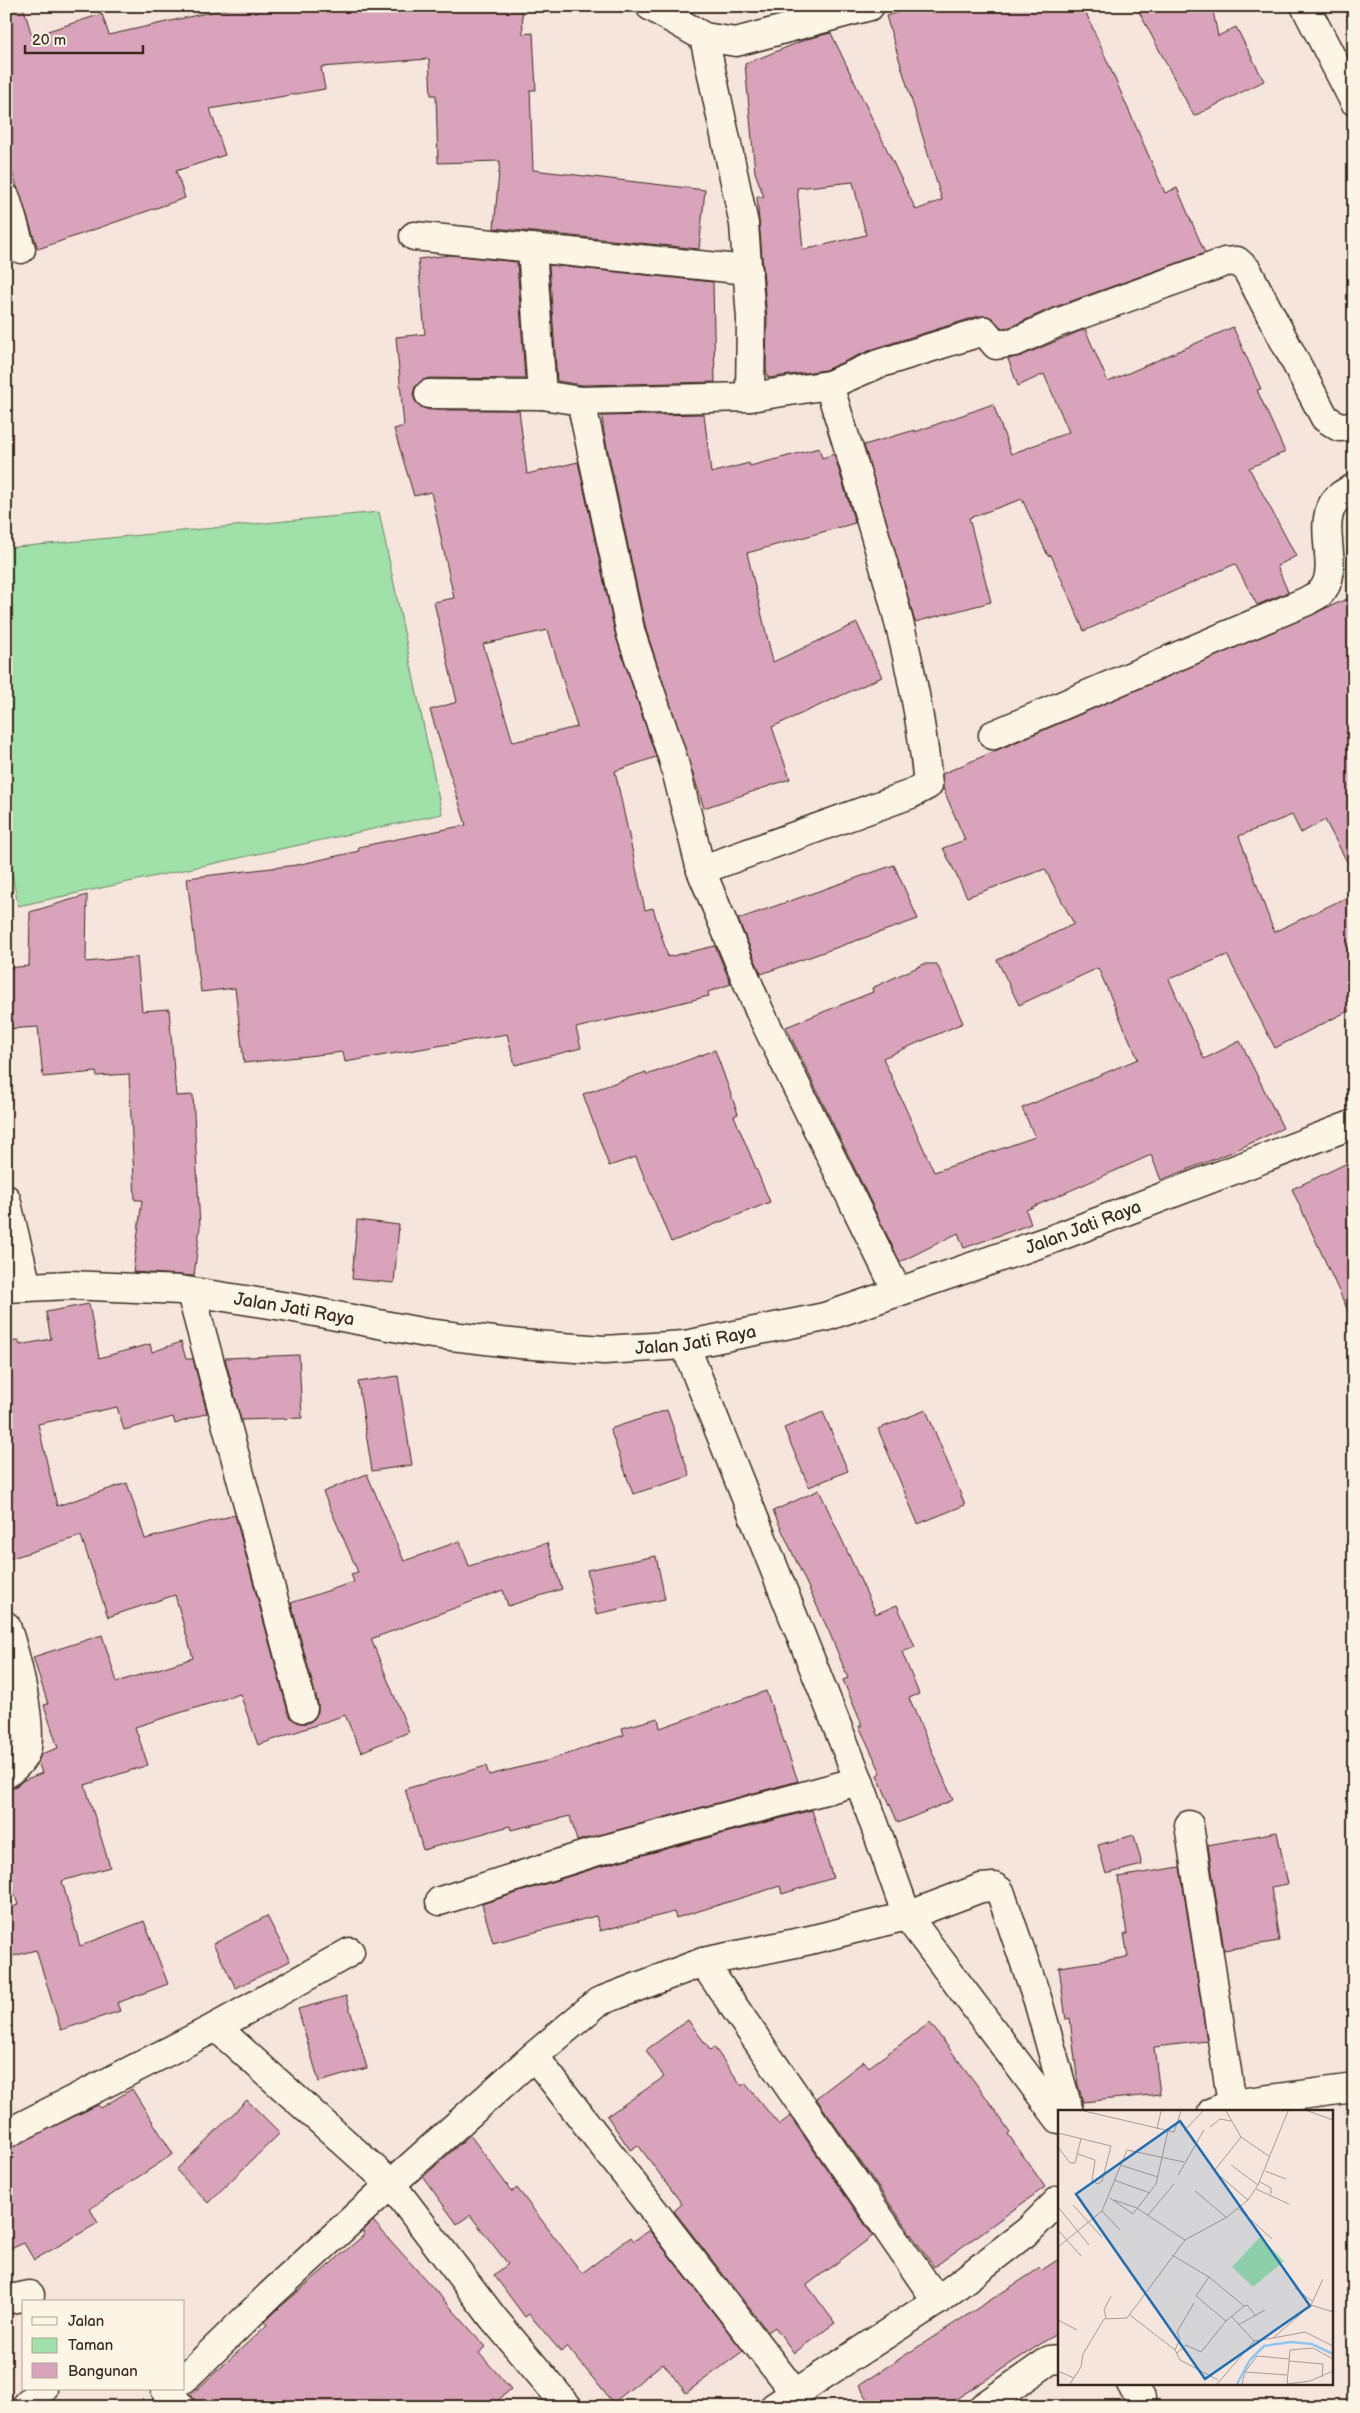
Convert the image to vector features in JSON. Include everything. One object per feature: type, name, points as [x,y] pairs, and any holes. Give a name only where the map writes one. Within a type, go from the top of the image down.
[{"type":"street","points":[[650,6],[704,37],[736,42],[870,6]]},
{"type":"street","points":[[1304,6],[1354,101]]},
{"type":"street","points":[[704,37],[744,224],[751,319],[750,397]]},
{"type":"street","points":[[6,198],[21,249]]},
{"type":"street","points":[[414,236],[748,270]]},
{"type":"street","points":[[532,248],[542,395]]},
{"type":"street","points":[[429,394],[542,395],[581,401],[750,397],[829,385],[878,364],[984,331],[996,345],[1015,342],[1057,323],[1226,262],[1237,261],[1247,270],[1325,418],[1339,427],[1354,426]]},
{"type":"street","points":[[701,870],[911,794],[928,785],[916,701],[900,621],[829,385]]},
{"type":"street","points":[[581,401],[631,634],[674,762],[701,870],[759,1010],[897,1291]]},
{"type":"street","points":[[993,735],[1307,601],[1321,593],[1330,576],[1327,530],[1329,511],[1335,500],[1354,488]]},
{"type":"street","name":"Jalan Jati Raya","points":[[16,1288],[70,1285],[191,1293],[289,1307],[426,1333],[520,1344],[604,1350],[685,1344],[825,1317],[1050,1240],[1354,1124]]},
{"type":"street","points":[[6,1198],[16,1288]]},
{"type":"street","points":[[191,1293],[303,1708]]},
{"type":"street","points":[[685,1344],[859,1781],[907,1916],[1058,2118]]},
{"type":"street","points":[[6,1626],[15,1653],[26,1712],[26,1750],[18,1766],[6,1774]]},
{"type":"street","points":[[440,1901],[598,1851],[859,1781]]},
{"type":"street","points":[[1189,1825],[1222,2108],[1354,2088]]},
{"type":"street","points":[[185,2380],[270,2295],[391,2184],[534,2056],[598,2002],[703,1962],[810,1940],[907,1916],[981,1888],[994,1887],[1000,1891],[1038,2000],[1069,2110]]},
{"type":"street","points":[[6,2134],[216,2027],[350,1952]]},
{"type":"street","points":[[703,1962],[937,2301]]},
{"type":"street","points":[[216,2027],[391,2184],[494,2319],[568,2407]]},
{"type":"street","points":[[534,2056],[784,2399],[937,2301],[1029,2230],[1058,2201]]},
{"type":"street","points":[[983,2407],[1050,2360],[1058,2359]]},
{"type":"street","points":[[1132,2386],[1141,2398],[1140,2407]]},
{"type":"street","points":[[25,2407],[41,2390]]},
{"type":"green space","points":[[379,512],[442,814],[18,906],[6,841],[6,548]]},
{"type":"building","points":[[6,6],[23,6],[32,36],[102,14],[109,35],[237,6],[522,6],[523,34],[533,33],[536,90],[530,90],[533,170],[705,190],[699,249],[494,228],[500,161],[438,163],[436,95],[431,95],[429,59],[321,67],[325,89],[210,109],[225,155],[176,171],[185,198],[38,249],[6,154]]},
{"type":"building","points":[[919,6],[1083,6],[1165,193],[1177,188],[1205,253],[1052,308],[1010,327],[1002,328],[989,316],[979,316],[873,349],[825,370],[768,378],[766,369],[767,318],[757,196],[764,197],[755,172],[745,64],[807,39],[831,33],[916,210],[942,200],[886,16]],"holes":[[[853,182],[866,235],[803,250],[797,188]]]},
{"type":"building","points":[[1136,6],[1212,6],[1218,36],[1236,27],[1264,81],[1194,116]]},
{"type":"building","points":[[450,255],[517,262],[525,379],[429,378],[421,381],[415,387],[413,394],[415,401],[421,407],[429,410],[519,410],[527,474],[578,462],[616,637],[656,757],[615,771],[645,910],[653,908],[668,957],[715,946],[731,984],[708,992],[709,996],[576,1028],[581,1048],[515,1065],[507,1034],[345,1062],[343,1052],[244,1063],[235,988],[201,992],[187,878],[297,865],[359,851],[358,847],[466,825],[430,710],[457,702],[434,602],[454,598],[431,492],[414,496],[394,429],[404,426],[396,337],[425,334],[418,259]],"holes":[[[548,630],[577,727],[513,742],[483,644]]]},
{"type":"building","points":[[549,265],[713,282],[715,382],[582,385],[557,381]]},
{"type":"building","points":[[1233,327],[1261,389],[1257,390],[1285,452],[1249,468],[1296,556],[1277,566],[1288,592],[1257,605],[1235,564],[1084,631],[1051,555],[1048,556],[1022,499],[969,518],[991,602],[915,622],[864,445],[915,430],[915,432],[993,404],[1011,454],[1069,432],[1044,374],[1018,386],[1008,359],[1021,356],[1085,329],[1108,382]]},
{"type":"building","points":[[704,414],[711,473],[749,463],[750,466],[819,448],[822,458],[834,454],[855,523],[747,553],[773,662],[857,623],[882,677],[772,727],[790,779],[704,808],[646,630],[602,416]]},
{"type":"building","points":[[1354,596],[1354,875],[1325,820],[1301,833],[1292,815],[1239,836],[1274,932],[1354,894],[1354,1008],[1275,1048],[1227,955],[1169,979],[1204,1059],[1240,1041],[1283,1128],[1232,1152],[1161,1180],[1151,1155],[1026,1210],[1031,1224],[964,1248],[958,1233],[900,1262],[786,1027],[873,992],[872,988],[924,964],[937,964],[963,1023],[883,1058],[934,1172],[1035,1137],[1022,1108],[1138,1059],[1098,968],[1019,1005],[997,960],[1074,924],[1045,869],[967,897],[943,848],[965,840],[943,788],[942,774]]},
{"type":"building","points":[[894,865],[918,919],[761,974],[738,919]]},
{"type":"building","points":[[87,895],[86,962],[137,957],[142,1011],[169,1009],[176,1096],[193,1095],[200,1227],[194,1276],[133,1272],[142,1200],[135,1200],[129,1074],[97,1076],[96,1072],[43,1077],[38,1027],[6,1029],[6,968],[29,966],[30,912]]},
{"type":"building","points":[[715,1050],[738,1114],[734,1116],[770,1202],[671,1242],[636,1157],[609,1166],[583,1094],[646,1072],[647,1075]]},
{"type":"building","points":[[1354,1160],[1354,1324],[1292,1189]]},
{"type":"building","points":[[357,1220],[399,1225],[394,1283],[352,1279]]},
{"type":"building","points":[[89,1304],[99,1358],[150,1344],[152,1352],[181,1342],[186,1359],[193,1359],[207,1413],[175,1424],[173,1417],[124,1430],[117,1407],[38,1424],[57,1506],[127,1483],[145,1539],[235,1515],[288,1712],[292,1719],[299,1723],[308,1723],[314,1719],[318,1712],[318,1704],[291,1603],[354,1582],[351,1574],[358,1572],[323,1492],[367,1474],[404,1561],[460,1541],[469,1566],[547,1543],[562,1589],[508,1606],[503,1590],[371,1639],[409,1732],[361,1752],[345,1715],[258,1745],[240,1694],[135,1727],[148,1765],[85,1785],[110,1867],[62,1881],[80,1946],[144,1921],[168,1984],[117,2003],[120,2011],[61,2030],[36,1950],[6,1958],[6,1909],[18,1905],[6,1866],[6,1789],[15,1787],[24,1780],[42,1773],[38,1762],[41,1754],[58,1748],[44,1705],[48,1704],[33,1657],[102,1635],[117,1682],[193,1658],[175,1595],[108,1617],[81,1536],[6,1560],[6,1342],[19,1341],[20,1345],[51,1339],[46,1312]]},
{"type":"building","points":[[299,1355],[302,1418],[241,1420],[225,1358]]},
{"type":"building","points":[[398,1376],[412,1465],[372,1471],[358,1382]]},
{"type":"building","points":[[667,1410],[690,1476],[633,1494],[610,1429]]},
{"type":"building","points":[[926,1410],[965,1505],[918,1524],[878,1429]]},
{"type":"building","points":[[823,1412],[848,1471],[809,1487],[784,1428]]},
{"type":"building","points":[[819,1490],[876,1614],[897,1605],[915,1647],[902,1652],[919,1694],[909,1698],[953,1800],[898,1823],[877,1775],[881,1773],[859,1726],[862,1725],[843,1680],[848,1678],[830,1634],[773,1511]]},
{"type":"building","points":[[656,1556],[665,1599],[596,1614],[587,1570]]},
{"type":"building","points":[[766,1691],[798,1781],[577,1841],[570,1816],[511,1830],[510,1826],[423,1850],[405,1789],[486,1766],[489,1775],[546,1761],[624,1735],[622,1728],[658,1718],[660,1728]]},
{"type":"building","points":[[812,1810],[833,1878],[782,1894],[780,1886],[676,1918],[674,1912],[600,1931],[596,1916],[493,1943],[482,1904],[602,1866]]},
{"type":"building","points":[[1277,1832],[1288,1884],[1271,1887],[1279,1941],[1224,1950],[1208,1845]]},
{"type":"building","points":[[1134,1835],[1142,1865],[1106,1874],[1098,1845]]},
{"type":"building","points":[[1180,1867],[1207,2041],[1154,2047],[1160,2094],[1083,2102],[1078,2084],[1070,2019],[1066,2020],[1059,1967],[1128,1957],[1124,1934],[1127,1934],[1118,1877]]},
{"type":"building","points":[[267,1916],[290,1961],[236,1988],[213,1944]]},
{"type":"building","points":[[346,1996],[367,2068],[319,2082],[298,2009]]},
{"type":"building","points":[[688,2020],[710,2050],[714,2047],[742,2086],[745,2083],[779,2125],[790,2116],[873,2236],[807,2285],[835,2323],[794,2353],[775,2327],[768,2332],[674,2211],[682,2204],[638,2145],[630,2150],[607,2116],[664,2077],[646,2050]]},
{"type":"building","points":[[930,2023],[983,2093],[1010,2132],[1008,2134],[1045,2187],[934,2267],[816,2098],[864,2061],[869,2067]]},
{"type":"building","points":[[132,2089],[173,2154],[90,2209],[98,2223],[34,2260],[24,2243],[6,2251],[6,2149],[98,2105],[101,2108]]},
{"type":"building","points":[[247,2100],[280,2133],[208,2203],[176,2170]]},
{"type":"building","points":[[470,2135],[512,2192],[517,2188],[582,2273],[631,2237],[634,2241],[649,2230],[743,2351],[686,2393],[663,2363],[613,2403],[567,2346],[561,2352],[529,2314],[525,2317],[494,2275],[508,2264],[470,2215],[457,2224],[423,2177]]},
{"type":"building","points":[[373,2221],[486,2347],[479,2353],[511,2389],[491,2407],[196,2407],[191,2395],[267,2325],[265,2322],[279,2308],[364,2235],[363,2231]]},
{"type":"building","points":[[1058,2260],[1058,2333],[944,2407],[873,2407],[859,2385],[1040,2268],[1042,2270]]}]
